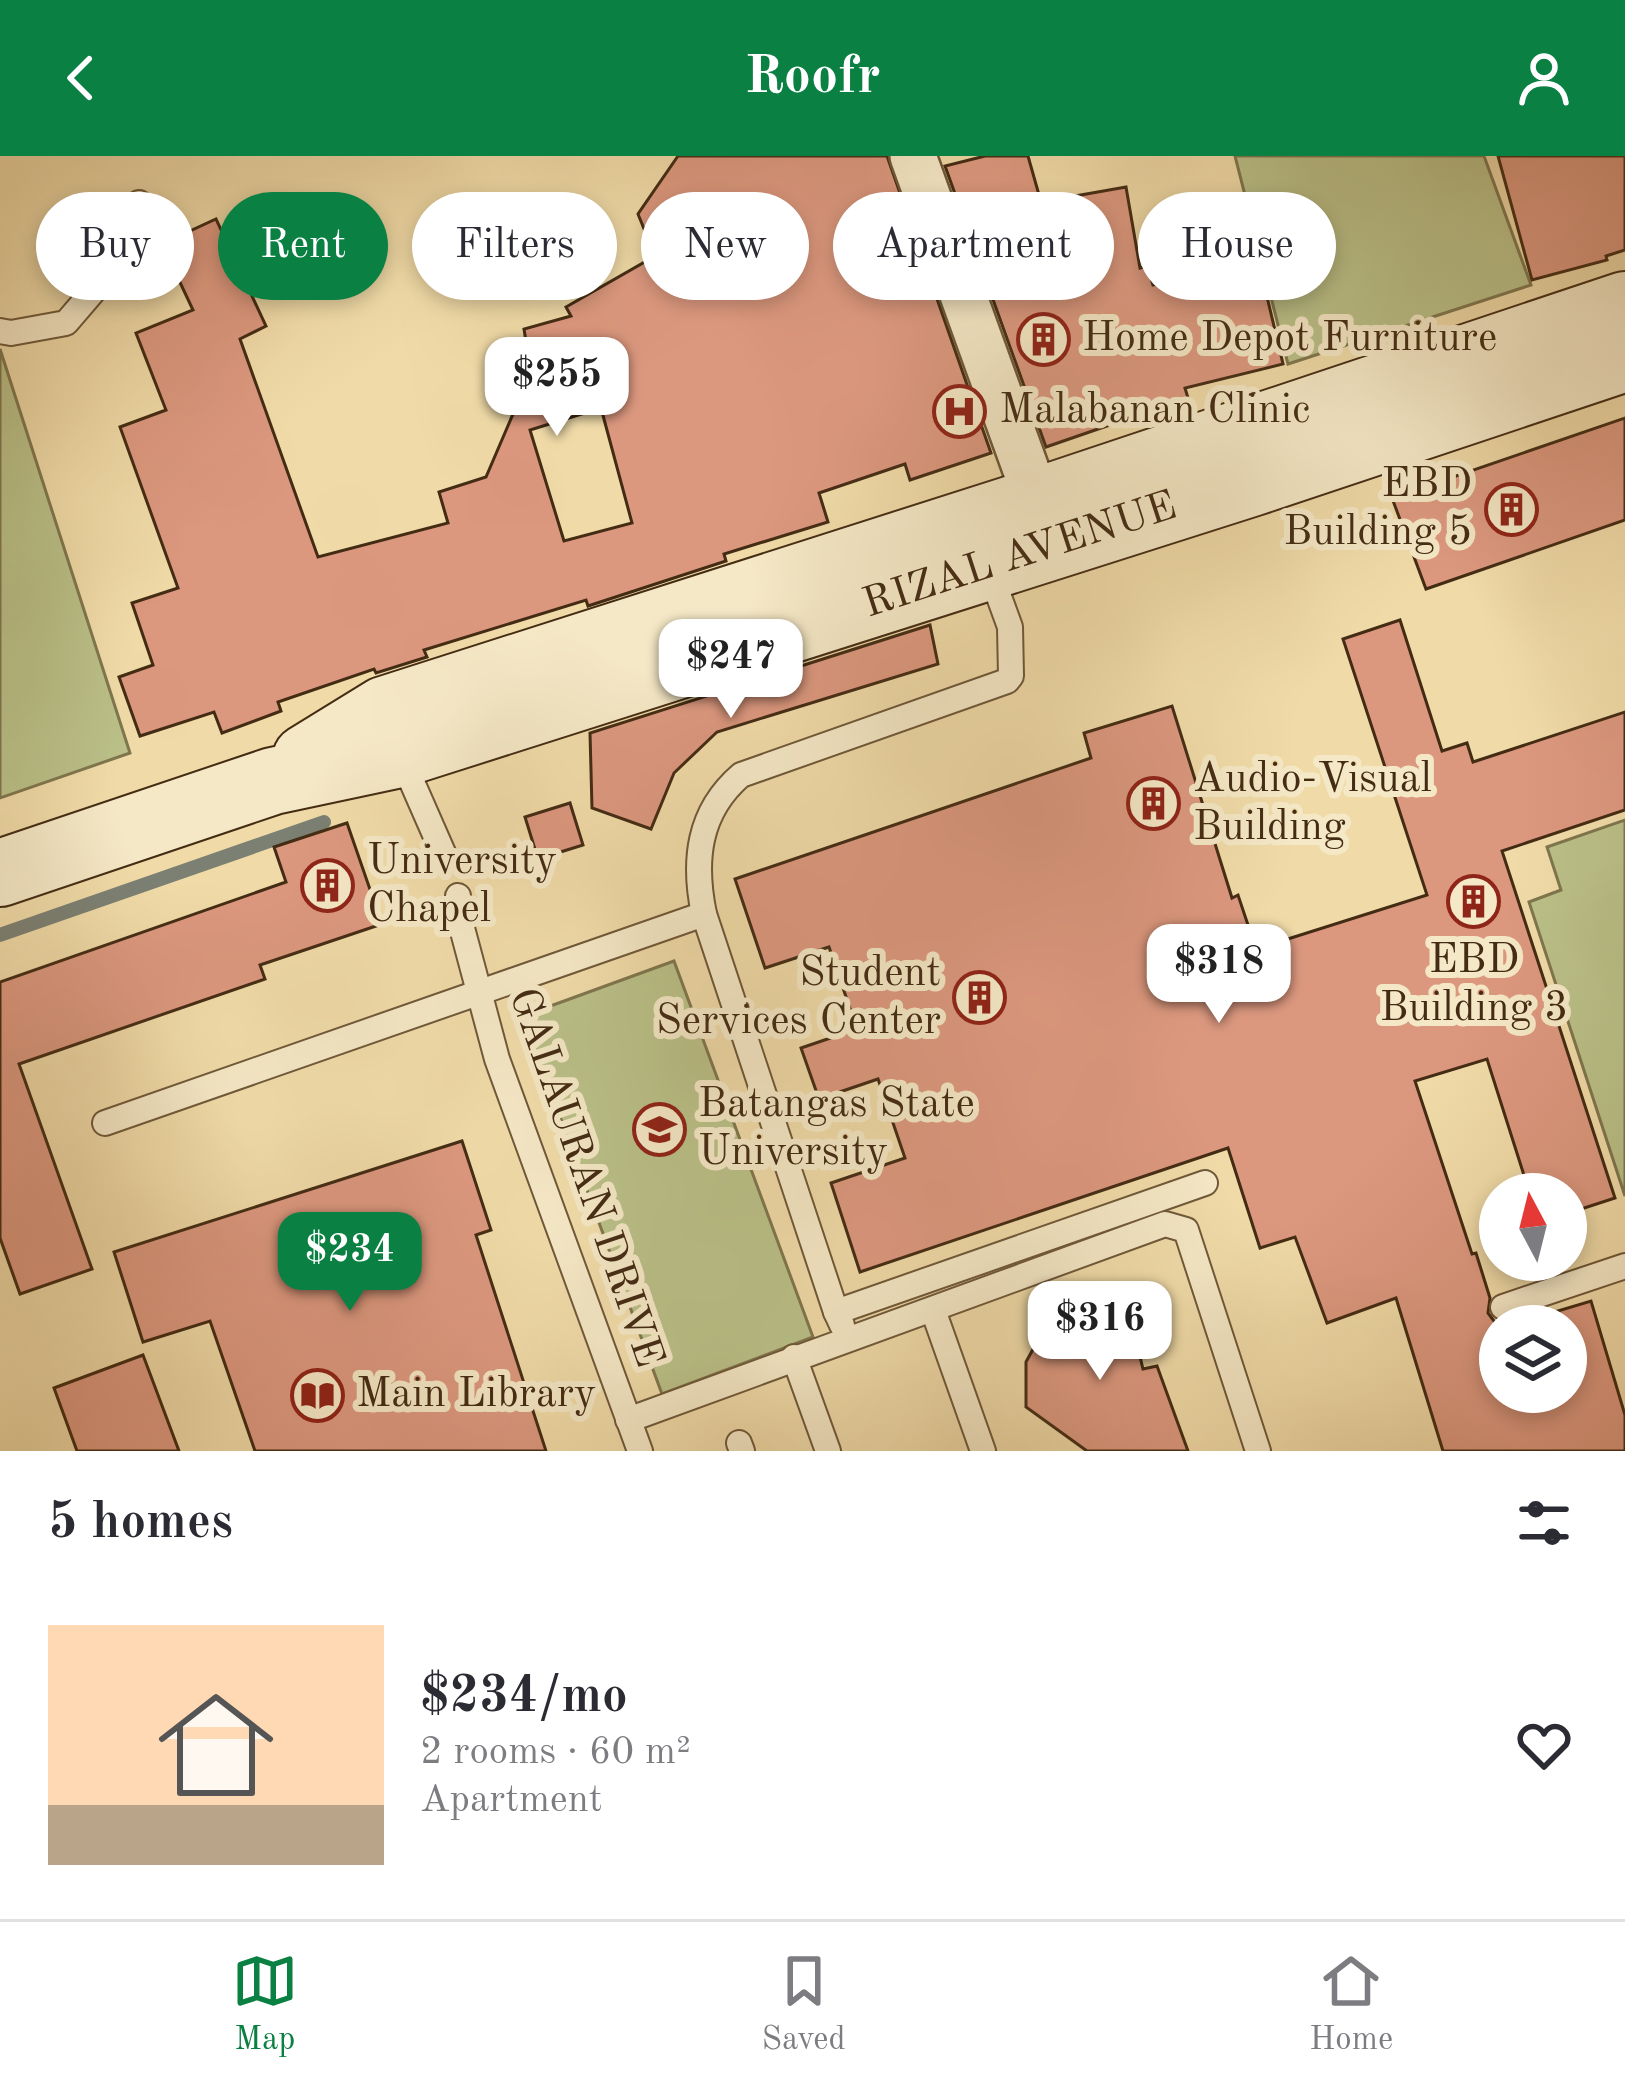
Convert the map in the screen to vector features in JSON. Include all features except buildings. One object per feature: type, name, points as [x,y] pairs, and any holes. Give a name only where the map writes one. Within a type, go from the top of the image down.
[{"type":"main road","name":"RIZAL AVENUE","points":[[0,873],[273,781],[348,728],[392,732],[988,567],[1045,523],[1625,305]]},
{"type":"main road","name":"RIZAL AVENUE","points":[[392,732],[1045,523],[1625,358]]},
{"type":"street","points":[[913,156],[1045,523]]},
{"type":"lane","points":[[0,331],[67,323],[87,300]]},
{"type":"lane","points":[[847,1339],[704,914],[699,849],[705,822],[718,798],[741,775],[1007,681],[1011,676],[1010,627],[988,567]]},
{"type":"lane","points":[[392,732],[444,855]]},
{"type":"lane","name":"GALAURAN DRIVE","points":[[458,896],[496,1059],[640,1451]]},
{"type":"lane","points":[[105,1123],[704,914]]},
{"type":"lane","points":[[836,1312],[1205,1184]]},
{"type":"lane","points":[[628,1420],[1166,1223],[1186,1230],[1258,1451]]},
{"type":"lane","points":[[1509,1305],[1625,1266]]},
{"type":"lane","points":[[933,1310],[982,1451]]},
{"type":"lane","points":[[794,1358],[828,1451]]},
{"type":"green space","points":[[1235,156],[1484,156],[1531,285],[1288,364],[1272,300],[1336,300],[1336,192],[1244,192]]},
{"type":"green space","points":[[0,349],[130,753],[0,798]]},
{"type":"green space","points":[[1625,820],[1625,1196],[1529,902],[1561,890],[1547,847]]},
{"type":"green space","points":[[674,961],[813,1337],[662,1394],[523,1016]]},
{"type":"waterway","points":[[0,935],[324,822]]},
{"type":"place","name":"Home Depot Furniture","points":[[1043,339]]},
{"type":"place","name":"Malabanan Clinic","points":[[960,411]]},
{"type":"place","name":"EBD Building 5","points":[[1511,509]]},
{"type":"place","name":"Audio-Visual Building","points":[[1154,804]]},
{"type":"place","name":"University Chapel","points":[[328,886]]},
{"type":"place","name":"EBD Building 3","points":[[1474,902]]},
{"type":"place","name":"Student Services Center","points":[[980,998]]},
{"type":"place","name":"Batangas State University","points":[[659,1129]]},
{"type":"place","name":"Main Library","points":[[317,1395]]}]
